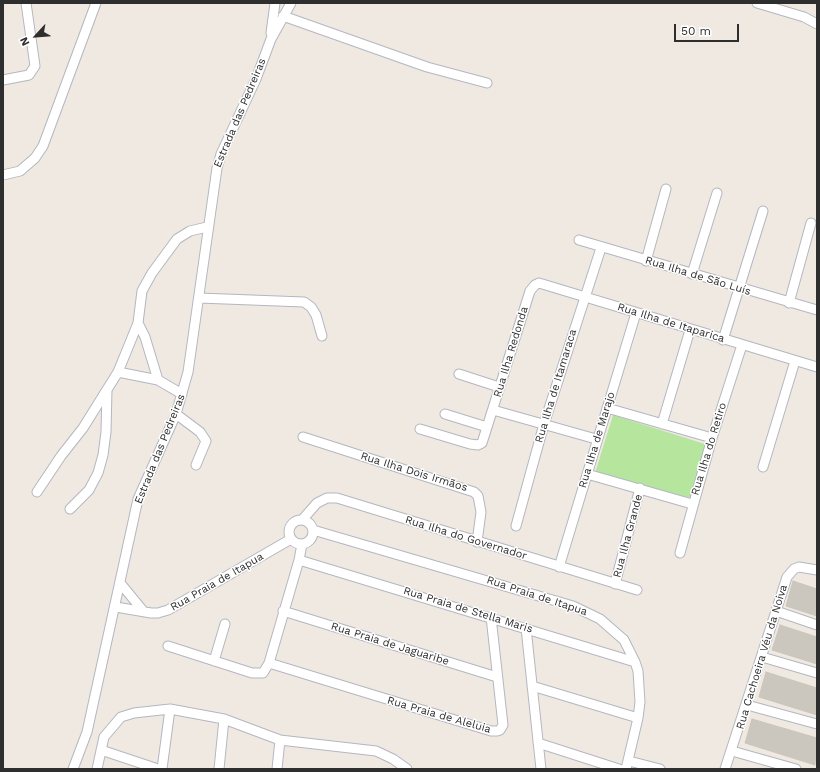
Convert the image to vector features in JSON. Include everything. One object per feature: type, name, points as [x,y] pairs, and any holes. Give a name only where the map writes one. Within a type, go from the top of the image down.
[{"type":"street","points":[[3,80],[29,75],[35,66],[26,3]]},
{"type":"street","points":[[3,175],[20,170],[35,158],[43,146],[96,3]]},
{"type":"street","name":"Estrada das Pedreiras","points":[[271,39],[275,3]]},
{"type":"street","name":"Estrada das Pedreiras","points":[[73,769],[88,732],[138,500],[176,414],[188,372],[212,191],[221,154],[256,79],[271,39],[283,16],[292,3]]},
{"type":"street","points":[[756,3],[783,7],[817,24]]},
{"type":"street","points":[[283,16],[427,67],[487,84]]},
{"type":"street","points":[[646,261],[666,189]]},
{"type":"street","points":[[692,274],[717,193]]},
{"type":"street","points":[[723,340],[763,211]]},
{"type":"street","points":[[789,303],[811,223]]},
{"type":"street","points":[[36,492],[61,456],[84,428],[118,372],[138,323],[142,291],[156,267],[177,239],[190,232],[208,227]]},
{"type":"street","name":"Rua Ilha de São Luís","points":[[579,240],[601,248],[740,289],[817,310]]},
{"type":"street","name":"Rua Ilha de Itamaraca","points":[[516,526],[544,424],[584,296],[601,248]]},
{"type":"street","name":"Rua Ilha de Itaparica","points":[[529,294],[533,286],[539,283],[723,340],[817,367]]},
{"type":"street","name":"Rua Ilha Redonda","points":[[486,431],[529,294]]},
{"type":"street","points":[[199,298],[304,302],[311,307],[316,315],[322,336]]},
{"type":"street","name":"Rua Ilha de Marajo","points":[[559,567],[596,439],[636,313]]},
{"type":"street","points":[[138,323],[145,337],[158,380]]},
{"type":"street","points":[[662,424],[690,330]]},
{"type":"street","name":"Rua Ilha do Retiro","points":[[680,553],[692,504],[742,345]]},
{"type":"street","points":[[763,467],[795,361]]},
{"type":"street","points":[[118,372],[158,380],[182,394]]},
{"type":"street","points":[[459,374],[499,387]]},
{"type":"street","points":[[70,509],[89,490],[98,473],[103,455],[106,432],[107,390]]},
{"type":"street","points":[[607,408],[712,438]]},
{"type":"street","points":[[493,410],[596,439]]},
{"type":"street","points":[[176,414],[200,432],[206,441],[196,465]]},
{"type":"street","points":[[420,429],[475,445],[482,443],[486,431],[445,414]]},
{"type":"street","name":"Rua Ilha Dois Irmãos","points":[[303,437],[474,492],[478,496],[481,512],[477,542]]},
{"type":"street","points":[[587,474],[692,504]]},
{"type":"street","name":"Rua Ilha Grande","points":[[615,584],[640,488]]},
{"type":"street","name":"Rua Ilha do Governador","points":[[302,520],[317,503],[327,498],[332,498],[637,590]]},
{"type":"street","points":[[168,646],[259,674],[264,672],[269,663],[299,560],[302,544],[312,538],[313,530],[309,523],[302,520],[294,521],[289,528],[291,539],[302,544]]},
{"type":"street","name":"Rua Praia de Itapua","points":[[313,530],[573,606],[592,614],[608,625],[624,640],[636,662],[640,683],[638,718],[627,765]]},
{"type":"street","name":"Rua Praia de Itapua","points":[[116,607],[158,613],[168,610],[291,539]]},
{"type":"street","name":"Rua Praia de Stella Maris","points":[[299,560],[636,662]]},
{"type":"street","name":"Rua Cachoeira Véu da Noiva","points":[[726,769],[785,583],[791,571],[799,567],[817,570]]},
{"type":"street","points":[[121,584],[144,612]]},
{"type":"street","name":"Rua Praia de Jaguaribe","points":[[283,611],[498,677]]},
{"type":"street","points":[[776,611],[817,625]]},
{"type":"street","name":"Rua Praia de Aleluia","points":[[269,663],[494,732],[500,730],[503,725],[491,617]]},
{"type":"street","points":[[214,661],[225,624]]},
{"type":"street","points":[[526,628],[540,769]]},
{"type":"street","points":[[762,657],[817,673]]},
{"type":"street","points":[[532,686],[638,718]]},
{"type":"street","points":[[747,705],[817,724]]},
{"type":"street","points":[[162,769],[170,709]]},
{"type":"street","points":[[97,769],[104,737],[116,722],[126,714],[170,709],[224,719],[280,740],[376,751],[393,759],[407,769]]},
{"type":"street","points":[[219,769],[224,719]]},
{"type":"street","points":[[88,732],[104,737]]},
{"type":"street","points":[[277,769],[280,740]]},
{"type":"street","points":[[538,743],[619,769]]},
{"type":"street","points":[[101,750],[158,769]]},
{"type":"street","points":[[732,751],[776,766],[796,769]]},
{"type":"street","points":[[627,765],[660,769]]},
{"type":"green space","points":[[613,415],[708,445],[691,498],[595,473]]},
{"type":"building","points":[[793,581],[817,589],[817,616],[786,606]]},
{"type":"building","points":[[780,625],[817,637],[817,664],[772,650]]},
{"type":"building","points":[[766,672],[817,688],[817,715],[759,697]]},
{"type":"building","points":[[752,719],[817,738],[815,765],[745,743]]}]
